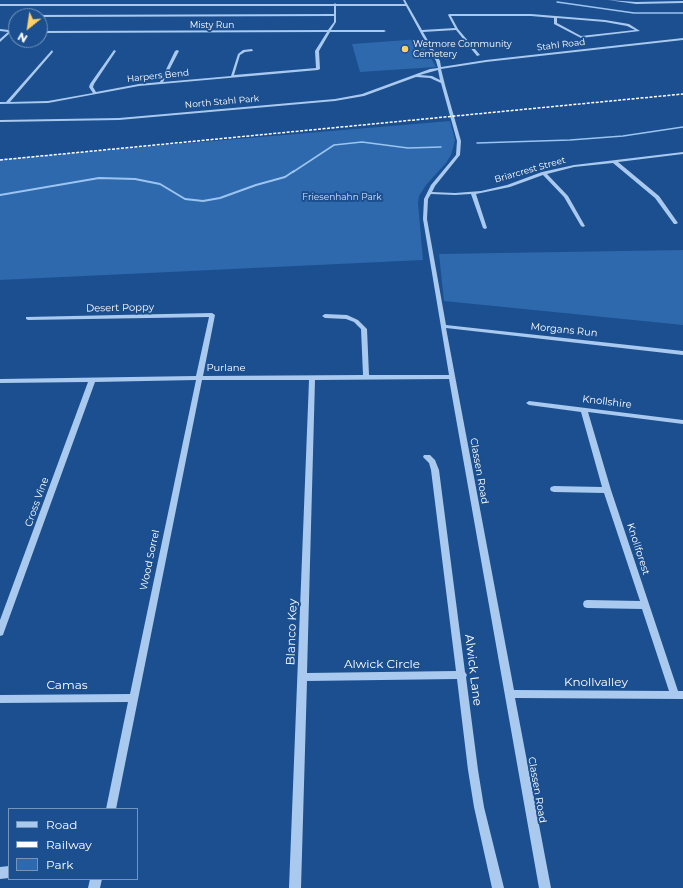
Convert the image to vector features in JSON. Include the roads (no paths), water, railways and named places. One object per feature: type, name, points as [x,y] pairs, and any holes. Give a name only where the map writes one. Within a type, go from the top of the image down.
[{"type":"street","points":[[107,5],[111,0]]},
{"type":"street","points":[[219,5],[221,0]]},
{"type":"street","name":"Classen Road","points":[[404,0],[437,59],[459,141],[460,152],[429,193],[426,199],[424,213],[452,377],[545,888]]},
{"type":"street","points":[[610,0],[632,3],[683,2]]},
{"type":"street","points":[[329,32],[335,22],[335,4]]},
{"type":"street","points":[[0,5],[407,4]]},
{"type":"street","points":[[48,15],[334,15]]},
{"type":"street","points":[[478,55],[457,29],[449,15],[556,16],[618,22],[628,25],[638,31],[581,37],[555,23],[556,16]]},
{"type":"street","points":[[422,31],[457,29]]},
{"type":"street","name":"Misty Run","points":[[48,32],[384,31]]},
{"type":"street","name":"Harpers Bend","points":[[0,103],[52,101],[132,86],[318,69],[316,51],[329,32]]},
{"type":"street","points":[[0,40],[8,33]]},
{"type":"street","name":"Stahl Road","points":[[440,68],[683,38]]},
{"type":"street","points":[[232,77],[239,55],[244,51],[252,50]]},
{"type":"street","points":[[8,103],[52,51]]},
{"type":"street","points":[[95,93],[91,87],[92,84],[114,51]]},
{"type":"street","points":[[161,83],[177,51]]},
{"type":"street","points":[[437,59],[460,65]]},
{"type":"street","points":[[409,77],[428,76],[442,80],[447,71],[460,65]]},
{"type":"street","name":"North Stahl Park","points":[[0,121],[119,119],[335,100],[363,95],[409,77],[440,68]]},
{"type":"street","name":"Briarcrest Street","points":[[429,193],[473,193],[508,186],[544,173],[574,166],[683,153]]},
{"type":"street","points":[[614,161],[657,197],[676,223]]},
{"type":"street","points":[[544,173],[566,196],[583,226]]},
{"type":"street","points":[[473,193],[485,228]]},
{"type":"street","name":"Desert Poppy","points":[[28,318],[212,315]]},
{"type":"street","name":"Wood Sorrel","points":[[111,808],[212,315]]},
{"type":"street","points":[[325,316],[347,317],[356,321],[364,329],[366,377]]},
{"type":"street","name":"Morgans Run","points":[[443,326],[683,353]]},
{"type":"street","name":"Purlane","points":[[0,381],[312,377],[452,377]]},
{"type":"street","name":"Blanco Key","points":[[295,888],[312,377]]},
{"type":"street","name":"Cross Vine","points":[[0,632],[92,380]]},
{"type":"street","name":"Knollshire","points":[[529,403],[683,422]]},
{"type":"street","name":"Knollforest","points":[[584,410],[607,490],[645,605],[679,695]]},
{"type":"street","name":"Alwick Lane","points":[[427,457],[432,462],[435,470],[479,807],[498,888]]},
{"type":"street","points":[[554,489],[607,490]]},
{"type":"street","points":[[587,604],[645,605]]},
{"type":"street","name":"Alwick Circle","points":[[302,677],[462,675]]},
{"type":"street","name":"Knollvalley","points":[[509,694],[679,695]]},
{"type":"street","name":"Camas","points":[[0,699],[134,698]]},
{"type":"waterway","points":[[557,2],[634,13],[683,13]]},
{"type":"waterway","points":[[477,143],[570,140],[623,136],[683,127]]},
{"type":"waterway","points":[[293,172],[334,145],[362,142],[408,148],[441,147]]},
{"type":"waterway","points":[[0,195],[99,178],[135,179],[160,184],[185,199],[203,201],[220,198],[256,185],[285,177],[294,171]]},
{"type":"railway","points":[[0,160],[683,94]]},
{"type":"place","name":"Wetmore Community Cemetery","points":[[405,49]]},
{"type":"park label","name":"Friesenhahn Park","points":[[342,197]]}]
